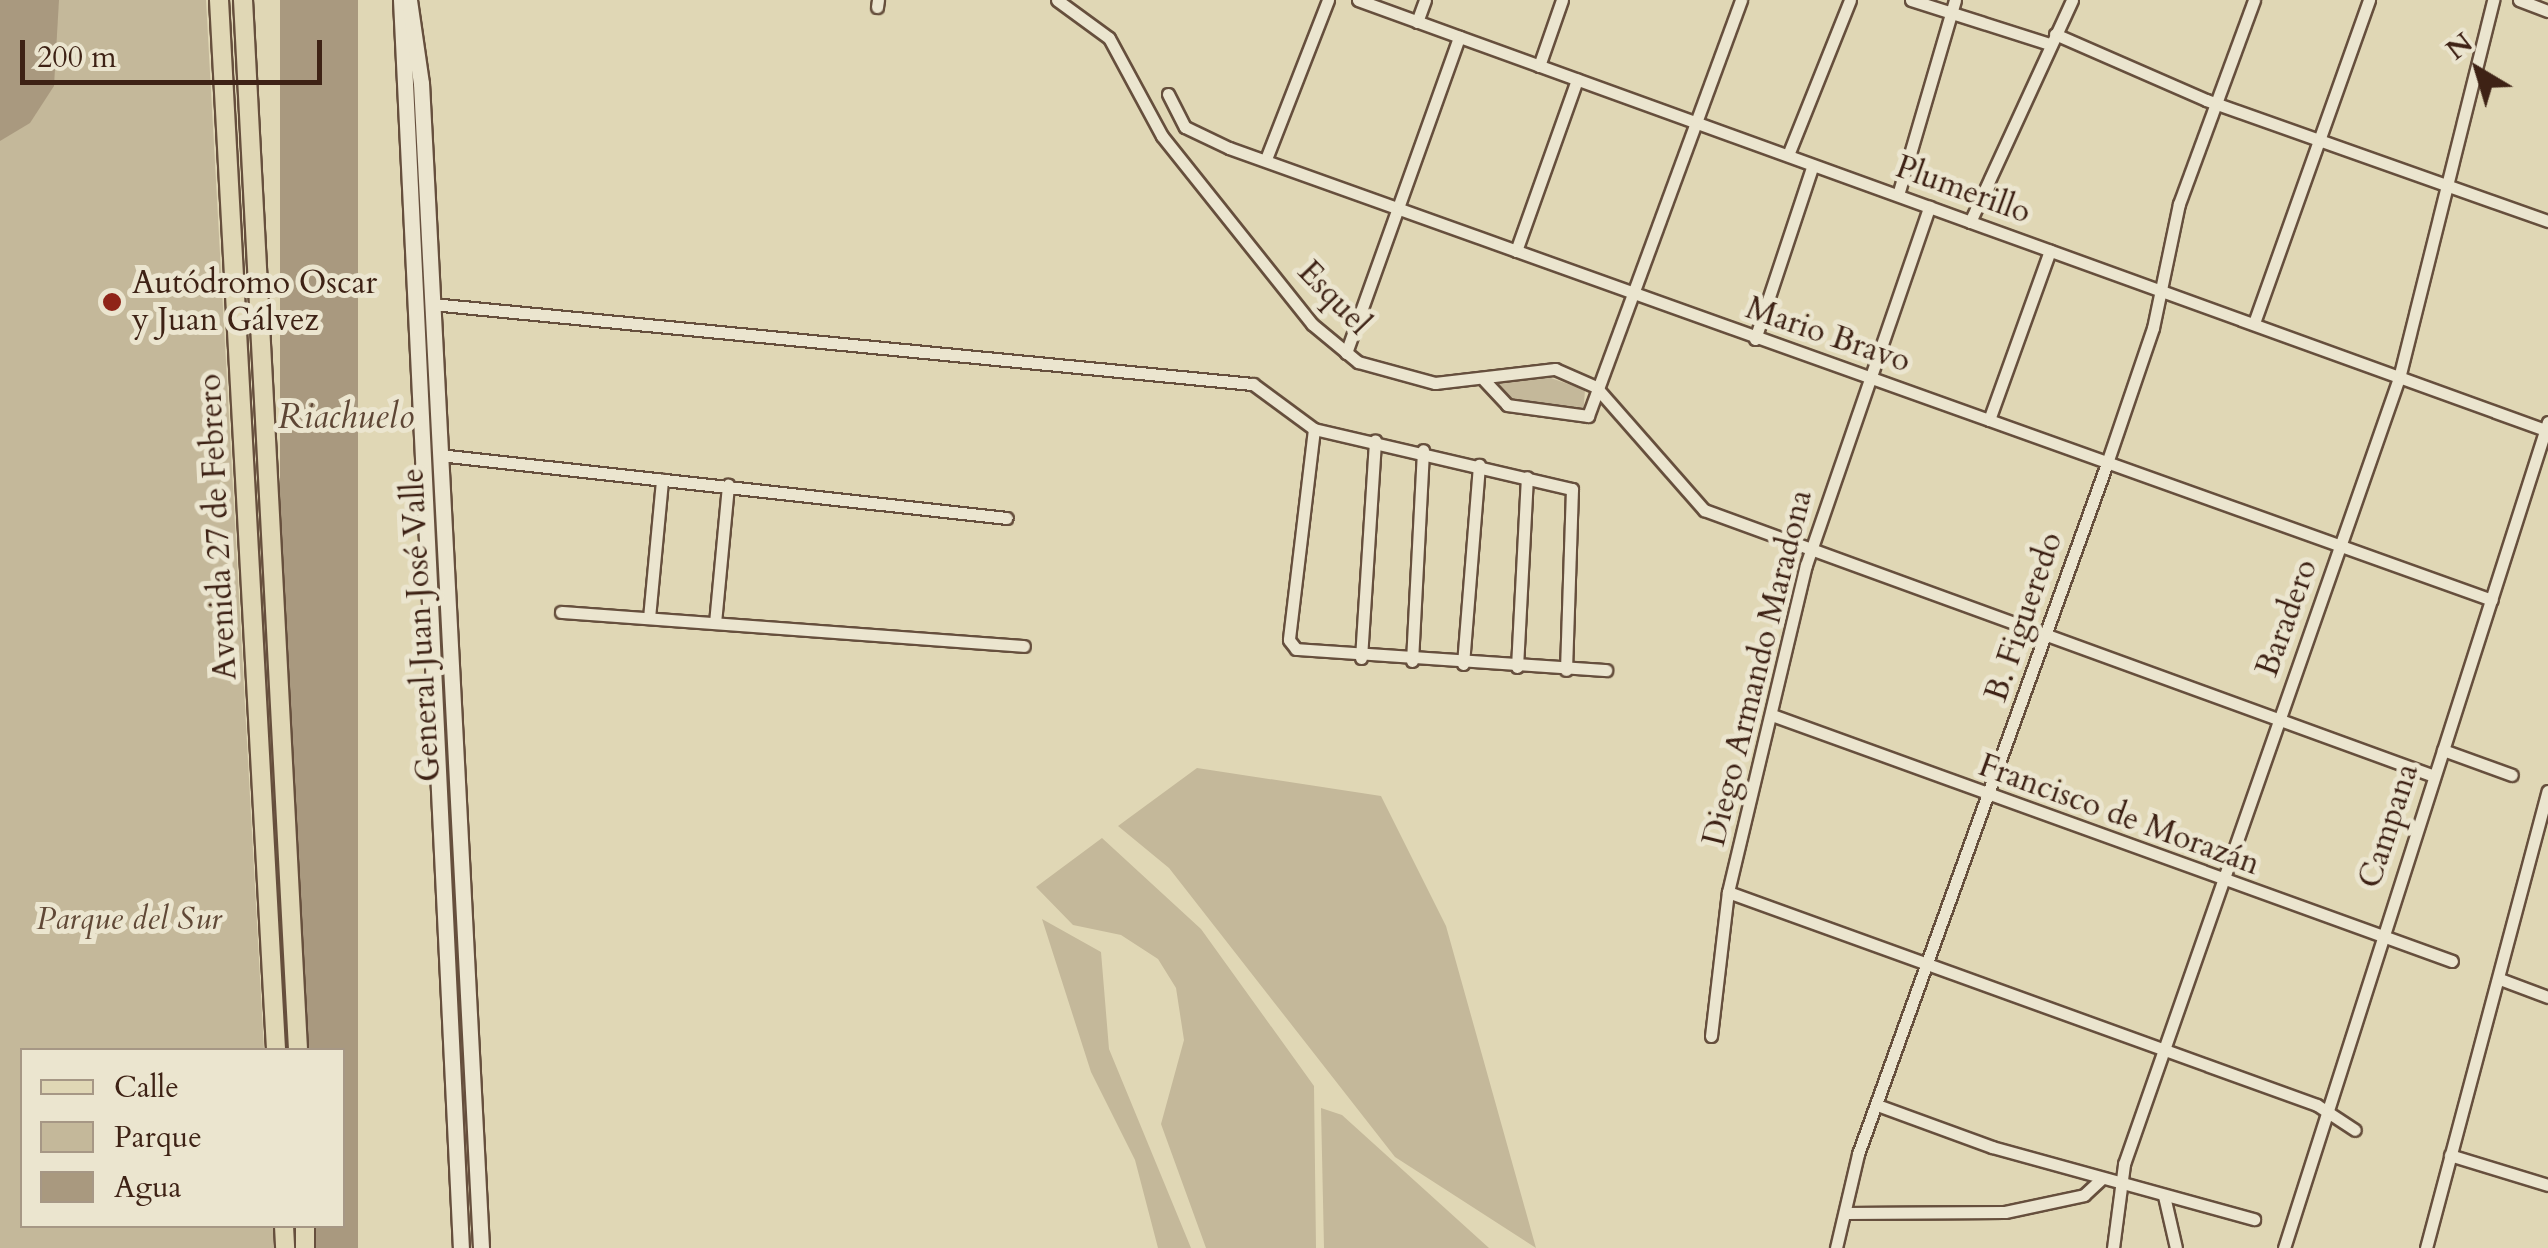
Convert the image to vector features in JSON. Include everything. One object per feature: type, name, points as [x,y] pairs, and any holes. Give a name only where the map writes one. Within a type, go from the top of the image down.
[{"type":"main road","name":"Avenida 27 de Febrero","points":[[219,0],[276,1048]]},
{"type":"main road","name":"Avenida 27 de Febrero","points":[[243,0],[298,1048]]},
{"type":"main road","name":"General Juan José Valle","points":[[400,0],[461,1248]]},
{"type":"main road","name":"General Juan José Valle","points":[[408,0],[432,304],[481,1248]]},
{"type":"street","name":"Esquel","points":[[1057,0],[1109,38],[1162,136],[1346,353],[1413,381],[1484,380],[1550,367],[1596,386],[1704,510],[1811,547]]},
{"type":"street","points":[[1266,159],[1328,0]]},
{"type":"street","name":"Plumerillo","points":[[1358,0],[2399,378],[2547,428]]},
{"type":"street","points":[[1417,22],[1425,0]]},
{"type":"street","points":[[1539,66],[1562,0]]},
{"type":"street","points":[[1484,380],[1498,401],[1577,421],[1588,416],[1741,0]]},
{"type":"street","points":[[1788,155],[1850,0]]},
{"type":"street","points":[[1911,0],[1953,6],[2053,39],[2216,103],[2548,221]]},
{"type":"street","points":[[1970,222],[2072,0]]},
{"type":"street","name":"B. Figueredo","points":[[1836,1248],[1880,1106],[1932,968],[2107,463],[2161,289],[2179,204],[2254,0]]},
{"type":"street","points":[[2254,324],[2369,0]]},
{"type":"street","name":"Baradero","points":[[2113,1248],[2122,1185],[2399,378],[2443,181],[2493,0]]},
{"type":"street","points":[[2519,0],[2548,10]]},
{"type":"street","points":[[1898,195],[1953,6]]},
{"type":"street","points":[[1346,353],[1459,37]]},
{"type":"street","points":[[1516,251],[1576,80]]},
{"type":"street","name":"Mario Bravo","points":[[1168,94],[1185,127],[1266,159],[1754,339],[2492,600]]},
{"type":"street","points":[[1754,339],[1814,164]]},
{"type":"street","name":"Diego Armando Maradona","points":[[1711,1036],[1728,892],[1811,547],[1929,207]]},
{"type":"street","points":[[1989,420],[2050,252]]},
{"type":"street","points":[[432,304],[1244,382],[1314,430],[1422,450],[1528,478],[1576,497],[1566,670]]},
{"type":"street","name":"Campana","points":[[2284,1248],[2547,428]]},
{"type":"street","points":[[1314,430],[1289,640],[1304,653],[1606,670]]},
{"type":"street","points":[[1361,658],[1376,440]]},
{"type":"street","points":[[1412,661],[1422,450]]},
{"type":"street","points":[[440,454],[1008,518]]},
{"type":"street","points":[[1463,664],[1479,465]]},
{"type":"street","points":[[1517,667],[1528,478]]},
{"type":"street","points":[[649,618],[662,480]]},
{"type":"street","points":[[715,623],[728,485]]},
{"type":"street","points":[[1811,547],[2282,714],[2434,776]]},
{"type":"street","points":[[561,612],[1024,646]]},
{"type":"street","name":"Francisco de Morazán","points":[[1772,715],[1990,798],[2452,962]]},
{"type":"street","points":[[2443,750],[2512,775]]},
{"type":"street","points":[[2426,1248],[2548,790]]},
{"type":"street","points":[[1728,892],[2326,1110],[2355,1130]]},
{"type":"street","points":[[2500,979],[2548,997]]},
{"type":"street","points":[[1880,1106],[2122,1185],[2254,1219]]},
{"type":"street","points":[[2450,1155],[2548,1186]]},
{"type":"street","points":[[1845,1213],[2005,1212],[2084,1195],[2102,1178]]},
{"type":"street","points":[[2164,1196],[2176,1248]]},
{"type":"green space","name":"Autódromo Oscar y Juan Gálvez","points":[[0,0],[206,0],[264,1048],[20,1048],[20,1228],[274,1228],[275,1248],[0,1248]]},
{"type":"green space","points":[[1534,372],[1585,390],[1583,416],[1506,400],[1495,383]]},
{"type":"green space","points":[[1197,768],[1381,796],[1446,926],[1536,1248],[1395,1157],[1169,868],[1118,826]]},
{"type":"green space","points":[[1102,838],[1201,929],[1314,1086],[1316,1248],[1206,1248],[1161,1124],[1184,1040],[1176,988],[1158,959],[1121,935],[1073,925],[1036,887]]},
{"type":"green space","points":[[1042,919],[1101,952],[1109,1049],[1191,1248],[1158,1248],[1135,1160],[1091,1072]]},
{"type":"green space","points":[[1321,1108],[1342,1115],[1489,1248],[1324,1248]]},
{"type":"water","points":[[0,0],[59,0],[54,86],[30,123],[0,141]]},
{"type":"water","name":"Riachuelo","points":[[280,0],[358,0],[358,1248],[280,1248],[280,1228],[345,1228],[345,1048],[280,1048]]},
{"type":"place","name":"Autódromo Oscar y Juan Gálvez","points":[[112,302]]},
{"type":"park label","name":"Parque del Sur","points":[[129,919]]}]
